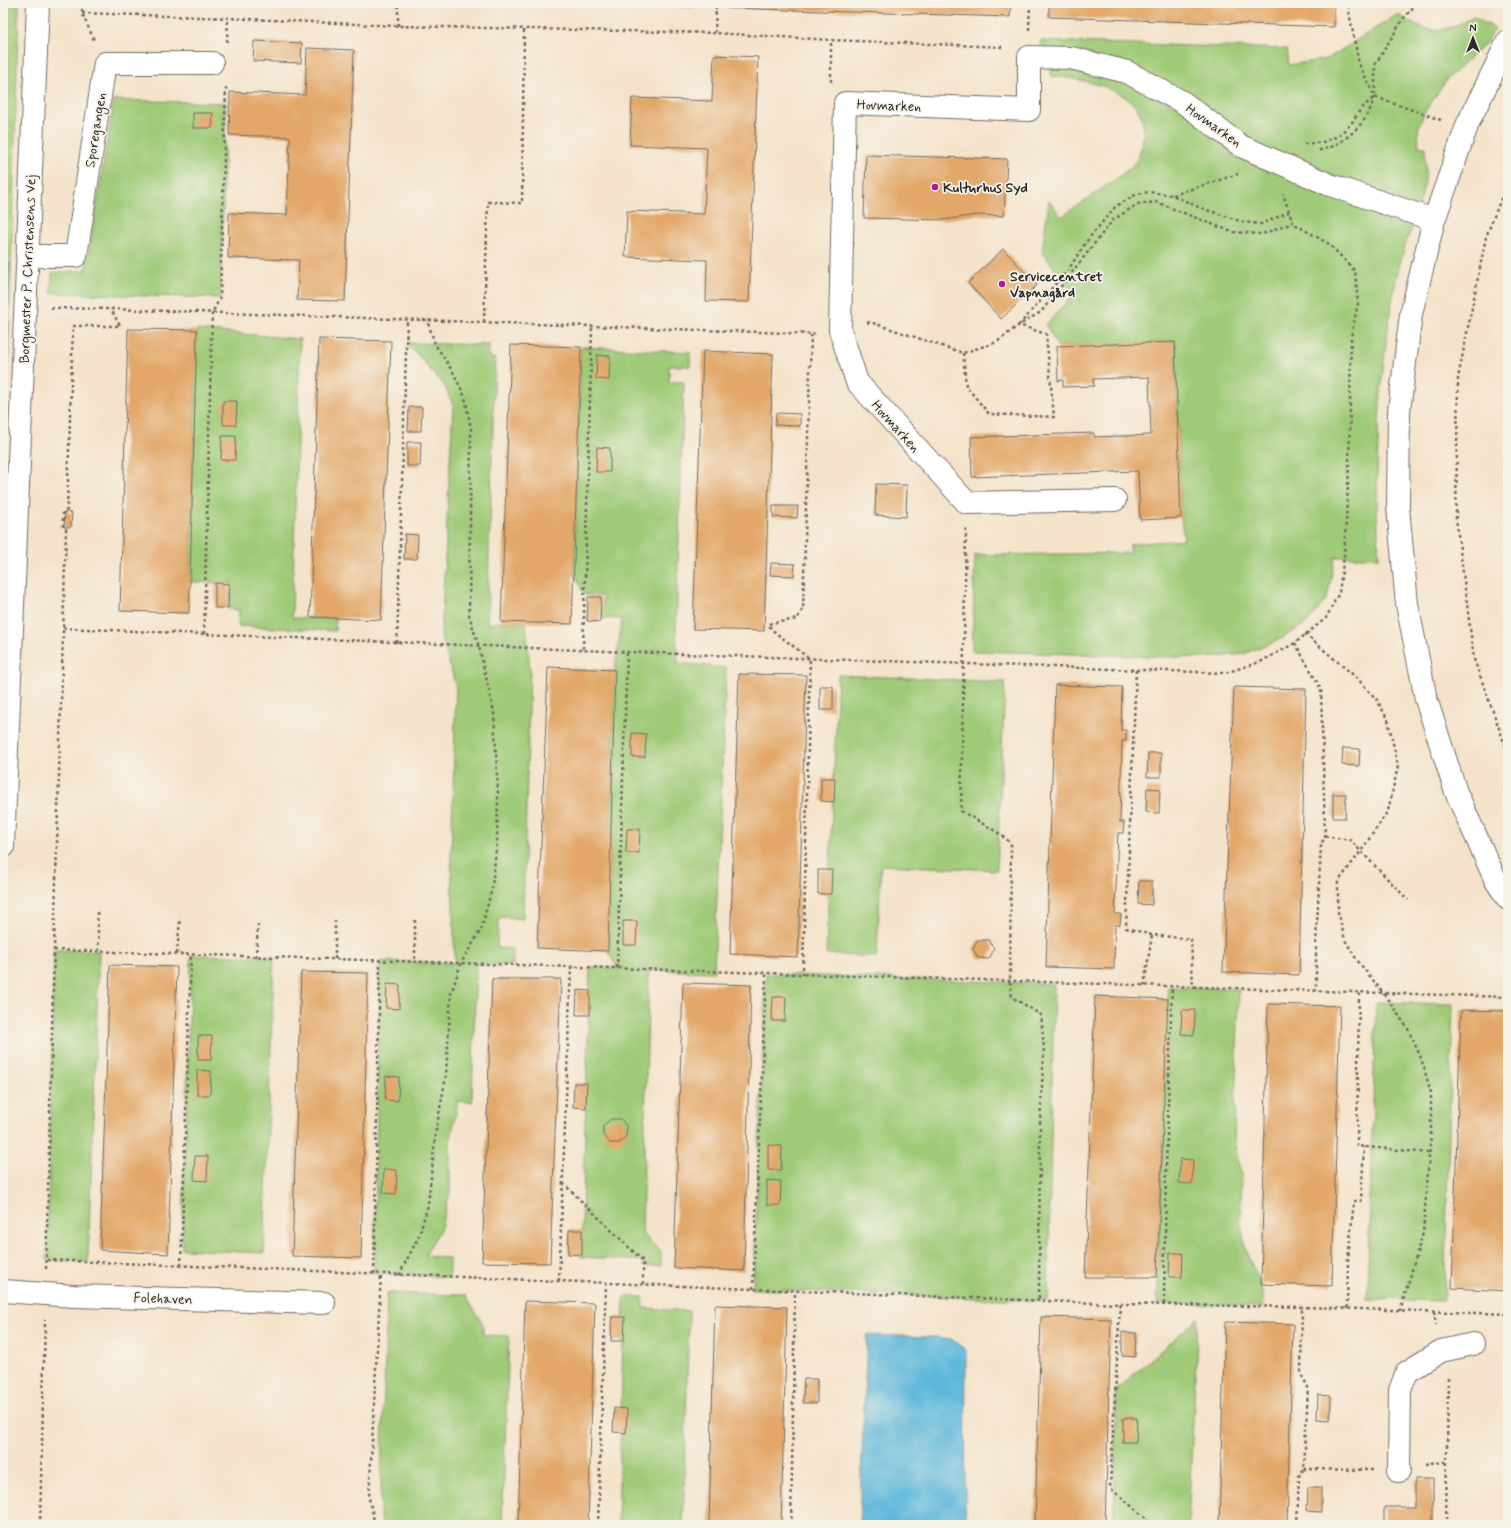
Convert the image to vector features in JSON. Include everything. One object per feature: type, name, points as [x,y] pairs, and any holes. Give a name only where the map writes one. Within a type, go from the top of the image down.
[{"type":"street","name":"Borgmester P. Christensens Vej","points":[[3,847],[9,534],[27,256],[38,3]]},
{"type":"street","points":[[1508,41],[1466,129],[1434,220],[1411,314],[1399,411],[1398,508],[1407,604],[1426,699],[1456,792],[1496,880],[1508,899]]},
{"type":"street","points":[[105,63],[220,56]]},
{"type":"street","name":"Hovmarken","points":[[967,503],[857,382],[831,332],[845,103],[1029,110],[1029,57],[1071,58],[1127,72],[1184,103],[1241,146],[1330,185],[1434,220]]},
{"type":"street","name":"Sporegangen","points":[[27,256],[76,256],[105,63]]},
{"type":"street","points":[[967,503],[1115,500]]},
{"type":"street","name":"Folehaven","points":[[3,1291],[46,1294],[324,1303]]},
{"type":"street","points":[[1399,1471],[1400,1390],[1407,1372],[1441,1351],[1473,1344]]},
{"type":"path","points":[[82,3],[82,13],[105,63]]},
{"type":"path","points":[[398,3],[398,26]]},
{"type":"path","points":[[715,33],[716,3]]},
{"type":"path","points":[[1418,3],[1403,19],[1375,65],[1375,97],[1466,129]]},
{"type":"path","points":[[82,13],[524,30],[715,33],[1011,48],[1029,57]]},
{"type":"path","points":[[220,56],[228,18]]},
{"type":"path","points":[[484,322],[488,202],[522,203],[524,30]]},
{"type":"path","points":[[831,40],[830,99],[845,103]]},
{"type":"path","points":[[204,634],[212,313],[220,298],[226,79]]},
{"type":"path","points":[[1508,181],[1486,237],[1458,378],[1456,518],[1474,659],[1508,753]]},
{"type":"path","points":[[1019,325],[1068,270],[1090,238],[1116,206],[1137,194],[1149,192],[1172,195],[1207,210],[1249,223],[1262,224],[1289,212]]},
{"type":"path","points":[[51,308],[484,322],[811,335],[831,332],[870,322],[963,353],[997,342],[1019,325],[1041,312],[1113,220],[1138,204],[1156,202],[1232,232],[1262,234],[1293,223]]},
{"type":"path","points":[[63,628],[479,647],[583,649],[627,652],[1225,674],[1260,662],[1295,643],[1326,618],[1339,593],[1344,556],[1349,467],[1351,337],[1358,303]]},
{"type":"path","points":[[40,1525],[66,529],[63,527],[63,511],[67,510],[73,326],[120,326],[111,309]]},
{"type":"path","points":[[397,643],[407,320]]},
{"type":"path","points":[[399,1275],[419,1236],[428,1205],[436,1130],[446,1076],[451,994],[461,963],[481,930],[492,888],[497,840],[498,795],[494,712],[479,647],[469,615],[471,429],[465,397],[453,372],[435,344],[427,320]]},
{"type":"path","points":[[963,353],[966,386],[989,414],[1054,417],[1046,334],[1019,325]]},
{"type":"path","points":[[583,649],[592,327]]},
{"type":"path","points":[[810,659],[772,630],[768,624],[797,619],[803,609],[811,335]]},
{"type":"path","points":[[967,503],[961,811],[997,832],[1011,843],[1010,982],[1012,997],[1040,1015],[1044,1048],[1040,1124],[1039,1300]]},
{"type":"path","points":[[1305,634],[1357,678],[1377,700],[1388,720],[1398,766],[1388,811],[1338,882],[1338,912],[1345,940],[1357,960],[1384,994],[1408,1029],[1421,1058],[1431,1093],[1430,1153],[1423,1233],[1400,1311]]},
{"type":"path","points":[[1295,643],[1321,689],[1326,836],[1321,845],[1316,942],[1316,991]]},
{"type":"path","points":[[617,968],[627,652]]},
{"type":"path","points":[[803,975],[810,659]]},
{"type":"path","points":[[1136,670],[1126,928],[1152,935],[1191,939],[1193,988]]},
{"type":"path","points":[[1326,836],[1350,840],[1408,900]]},
{"type":"path","points":[[97,912],[99,951]]},
{"type":"path","points":[[177,954],[180,918]]},
{"type":"path","points":[[414,920],[414,962]]},
{"type":"path","points":[[335,921],[335,959]]},
{"type":"path","points":[[256,957],[258,924]]},
{"type":"path","points":[[1144,986],[1152,935]]},
{"type":"path","points":[[54,950],[1508,997]]},
{"type":"path","points":[[181,1266],[191,955]]},
{"type":"path","points":[[374,1274],[380,961]]},
{"type":"path","points":[[559,1281],[571,967]]},
{"type":"path","points":[[753,1289],[766,974]]},
{"type":"path","points":[[1164,1304],[1166,1169],[1172,987]]},
{"type":"path","points":[[1359,993],[1357,1146],[1430,1153]]},
{"type":"path","points":[[1347,1309],[1348,1259],[1354,1201],[1361,1201],[1364,1147]]},
{"type":"path","points":[[563,1182],[643,1261],[643,1284]]},
{"type":"path","points":[[47,1260],[1120,1304],[1302,1307],[1508,1314]]},
{"type":"path","points":[[375,1525],[369,1498],[381,1274]]},
{"type":"path","points":[[598,1525],[606,1283]]},
{"type":"path","points":[[791,1525],[795,1291]]},
{"type":"path","points":[[1120,1304],[1110,1488],[1148,1520],[1148,1525]]},
{"type":"path","points":[[1297,1525],[1299,1476],[1304,1469],[1308,1387],[1301,1374],[1302,1307]]},
{"type":"path","points":[[1434,1312],[1441,1351],[1448,1374],[1446,1525]]},
{"type":"green space","points":[[3,3],[19,3],[11,264],[3,264]]},
{"type":"green space","points":[[1398,14],[1407,21],[1426,29],[1434,30],[1453,27],[1473,17],[1495,28],[1487,42],[1447,79],[1424,113],[1418,130],[1419,147],[1426,147],[1425,181],[1395,285],[1385,352],[1379,420],[1377,489],[1379,557],[1335,557],[1327,599],[1307,623],[1281,639],[1243,654],[1205,658],[972,651],[975,555],[1130,553],[1130,544],[1184,540],[1181,518],[1175,342],[1057,346],[1046,325],[1074,294],[1042,252],[1049,200],[1061,217],[1109,184],[1133,165],[1140,152],[1142,144],[1142,120],[1137,108],[1126,98],[1113,90],[1082,81],[1052,76],[1040,41],[1287,49],[1289,65],[1327,59]]},
{"type":"green space","points":[[114,100],[226,103],[220,298],[51,293],[52,273],[86,270]]},
{"type":"green space","points":[[3,264],[11,264],[8,360],[3,361]]},
{"type":"green space","points":[[197,330],[300,339],[292,618],[336,618],[335,631],[238,626],[239,610],[229,609],[231,583],[190,582]]},
{"type":"green space","points":[[407,343],[489,345],[489,357],[495,359],[487,624],[501,622],[526,623],[530,670],[523,919],[499,917],[497,948],[513,949],[513,965],[476,964],[472,1102],[458,1101],[450,1144],[450,1192],[441,1228],[425,1256],[449,1258],[449,1277],[374,1274],[380,961],[455,963],[451,859],[456,687],[441,635],[453,405],[444,385]]},
{"type":"green space","points":[[581,347],[690,352],[690,366],[669,366],[669,382],[684,382],[676,630],[678,663],[726,668],[714,972],[649,970],[642,1233],[661,1252],[661,1266],[643,1266],[643,1261],[581,1257],[590,967],[617,968],[608,951],[615,670],[622,619],[602,618],[603,596],[584,595],[574,572]]},
{"type":"green space","points":[[838,675],[1005,682],[997,870],[881,865],[877,957],[826,954]]},
{"type":"green space","points":[[54,950],[99,951],[88,1262],[47,1260]]},
{"type":"green space","points":[[191,955],[274,957],[264,1253],[182,1249]]},
{"type":"green space","points":[[766,974],[1054,984],[1048,1301],[753,1289]]},
{"type":"green space","points":[[1168,987],[1239,989],[1234,1140],[1242,1179],[1240,1221],[1248,1257],[1261,1284],[1264,1306],[1157,1304]]},
{"type":"green space","points":[[1376,1002],[1453,1004],[1444,1301],[1367,1299]]},
{"type":"green space","points":[[387,1293],[465,1295],[483,1324],[483,1335],[509,1336],[502,1525],[383,1525],[380,1517]]},
{"type":"green space","points":[[624,1297],[643,1297],[644,1308],[689,1311],[683,1525],[618,1525]]},
{"type":"green space","points":[[1198,1318],[1188,1525],[1114,1525],[1116,1390]]},
{"type":"water","points":[[867,1335],[935,1337],[951,1339],[966,1350],[965,1525],[859,1525]]},
{"type":"building","points":[[693,3],[693,7],[602,4]]},
{"type":"building","points":[[728,3],[1011,3],[1010,17],[727,8]]},
{"type":"building","points":[[1049,3],[1334,3],[1334,27],[1049,17]]},
{"type":"building","points":[[254,41],[302,43],[301,63],[253,61]]},
{"type":"building","points":[[307,48],[354,50],[345,301],[297,300],[299,260],[228,258],[229,213],[287,215],[290,137],[229,135],[230,92],[305,95]]},
{"type":"building","points":[[714,55],[758,57],[749,302],[706,301],[707,260],[625,257],[627,211],[704,214],[707,148],[630,145],[632,98],[712,101]]},
{"type":"building","points":[[193,113],[213,113],[212,128],[193,128]]},
{"type":"building","name":"Kulturhus Syd","points":[[866,155],[1007,159],[1004,216],[976,215],[943,220],[864,218]]},
{"type":"building","name":"Servicecentret Vapnagård","points":[[1003,249],[1037,285],[1001,319],[968,283]]},
{"type":"building","points":[[128,329],[197,330],[189,613],[120,611]]},
{"type":"building","points":[[319,339],[391,341],[381,620],[310,617]]},
{"type":"building","points":[[1175,342],[1181,518],[1140,520],[1138,471],[972,477],[971,437],[1094,433],[1094,437],[1151,435],[1149,377],[1093,379],[1094,386],[1063,387],[1063,380],[1058,381],[1057,346]]},
{"type":"building","points":[[511,345],[581,347],[572,624],[501,622]]},
{"type":"building","points":[[703,351],[773,354],[764,631],[693,629]]},
{"type":"building","points":[[597,355],[610,356],[609,380],[596,379]]},
{"type":"building","points":[[223,401],[237,401],[236,425],[223,425]]},
{"type":"building","points":[[409,407],[422,407],[421,431],[408,431]]},
{"type":"building","points":[[776,413],[800,414],[800,426],[775,425]]},
{"type":"building","points":[[222,436],[236,436],[235,460],[221,460]]},
{"type":"building","points":[[407,442],[421,442],[420,466],[407,466]]},
{"type":"building","points":[[597,447],[610,448],[610,472],[596,472]]},
{"type":"building","points":[[876,484],[907,485],[906,517],[875,515]]},
{"type":"building","points":[[773,506],[798,506],[797,518],[773,517]]},
{"type":"building","points":[[65,512],[72,513],[71,527],[64,527]]},
{"type":"building","points":[[405,534],[418,535],[417,559],[404,559]]},
{"type":"building","points":[[771,563],[795,564],[794,576],[770,575]]},
{"type":"building","points":[[215,583],[229,584],[228,608],[215,608]]},
{"type":"building","points":[[588,597],[601,597],[600,622],[587,621]]},
{"type":"building","points":[[548,667],[615,670],[608,951],[537,948]]},
{"type":"building","points":[[739,674],[806,675],[798,957],[730,954]]},
{"type":"building","points":[[1055,685],[1122,687],[1121,730],[1126,730],[1126,741],[1122,741],[1120,822],[1124,822],[1123,833],[1118,833],[1115,914],[1121,914],[1120,925],[1115,925],[1114,969],[1046,967]]},
{"type":"building","points":[[820,686],[833,686],[833,710],[820,710]]},
{"type":"building","points":[[1234,687],[1306,689],[1299,975],[1223,972]]},
{"type":"building","points":[[632,733],[646,734],[645,757],[632,757]]},
{"type":"building","points":[[1343,748],[1360,749],[1359,766],[1342,765]]},
{"type":"building","points":[[1148,753],[1161,753],[1161,777],[1147,777]]},
{"type":"building","points":[[821,778],[835,778],[834,802],[821,801]]},
{"type":"building","points":[[1147,788],[1160,789],[1159,813],[1146,812]]},
{"type":"building","points":[[1333,794],[1346,794],[1345,818],[1333,818]]},
{"type":"building","points":[[627,829],[640,829],[639,853],[626,853]]},
{"type":"building","points":[[818,870],[832,870],[831,894],[818,894]]},
{"type":"building","points":[[1139,881],[1152,881],[1152,905],[1138,904]]},
{"type":"building","points":[[623,921],[637,921],[636,945],[623,945]]},
{"type":"building","points":[[978,940],[989,940],[994,949],[989,959],[978,958],[973,949]]},
{"type":"building","points":[[110,965],[177,967],[168,1254],[100,1250]]},
{"type":"building","points":[[301,972],[368,973],[361,1258],[292,1256]]},
{"type":"building","points":[[492,979],[561,979],[550,1263],[482,1262]]},
{"type":"building","points":[[683,983],[751,985],[744,1271],[674,1268]]},
{"type":"building","points":[[387,984],[400,985],[399,1009],[386,1008]]},
{"type":"building","points":[[577,990],[590,991],[590,1015],[576,1015]]},
{"type":"building","points":[[1095,996],[1168,999],[1157,1277],[1085,1277]]},
{"type":"building","points":[[773,997],[786,997],[785,1021],[772,1021]]},
{"type":"building","points":[[1268,1004],[1340,1006],[1332,1286],[1261,1284]]},
{"type":"building","points":[[1182,1010],[1195,1010],[1194,1035],[1181,1034]]},
{"type":"building","points":[[1461,1010],[1508,1011],[1508,1291],[1452,1288]]},
{"type":"building","points":[[198,1036],[212,1036],[211,1060],[198,1060]]},
{"type":"building","points":[[197,1070],[211,1071],[210,1095],[197,1095]]},
{"type":"building","points":[[386,1076],[399,1077],[398,1101],[385,1100]]},
{"type":"building","points":[[574,1083],[587,1083],[586,1108],[573,1107]]},
{"type":"building","points":[[611,1119],[621,1119],[627,1127],[626,1136],[620,1143],[610,1143],[603,1135],[603,1126]]},
{"type":"building","points":[[768,1145],[782,1146],[781,1170],[768,1170]]},
{"type":"building","points":[[195,1156],[208,1156],[207,1181],[194,1180]]},
{"type":"building","points":[[1180,1159],[1193,1160],[1192,1184],[1179,1183]]},
{"type":"building","points":[[384,1169],[397,1170],[396,1194],[383,1193]]},
{"type":"building","points":[[767,1180],[781,1181],[780,1205],[767,1205]]},
{"type":"building","points":[[569,1230],[582,1230],[582,1255],[568,1254]]},
{"type":"building","points":[[1170,1253],[1183,1253],[1182,1277],[1169,1277]]},
{"type":"building","points":[[525,1301],[595,1303],[588,1525],[518,1525]]},
{"type":"building","points":[[715,1305],[787,1307],[781,1525],[709,1525]]},
{"type":"building","points":[[612,1317],[625,1317],[624,1341],[611,1341]]},
{"type":"building","points":[[1041,1317],[1111,1319],[1105,1525],[1035,1525]]},
{"type":"building","points":[[1225,1322],[1293,1324],[1287,1525],[1219,1525]]},
{"type":"building","points":[[1122,1332],[1136,1333],[1135,1357],[1122,1356]]},
{"type":"building","points":[[804,1379],[817,1379],[817,1403],[803,1403]]},
{"type":"building","points":[[1318,1395],[1331,1396],[1330,1420],[1317,1419]]},
{"type":"building","points":[[614,1408],[627,1409],[626,1433],[613,1432]]},
{"type":"building","points":[[1123,1418],[1137,1418],[1136,1442],[1123,1442]]},
{"type":"building","points":[[1415,1479],[1433,1479],[1433,1525],[1384,1525],[1384,1507],[1415,1507]]},
{"type":"building","points":[[1308,1487],[1321,1487],[1321,1512],[1307,1511]]},
{"type":"place","name":"Kulturhus Syd","points":[[935,187]]},
{"type":"place","name":"Servicecentret Vapnagård","points":[[1002,284]]}]
